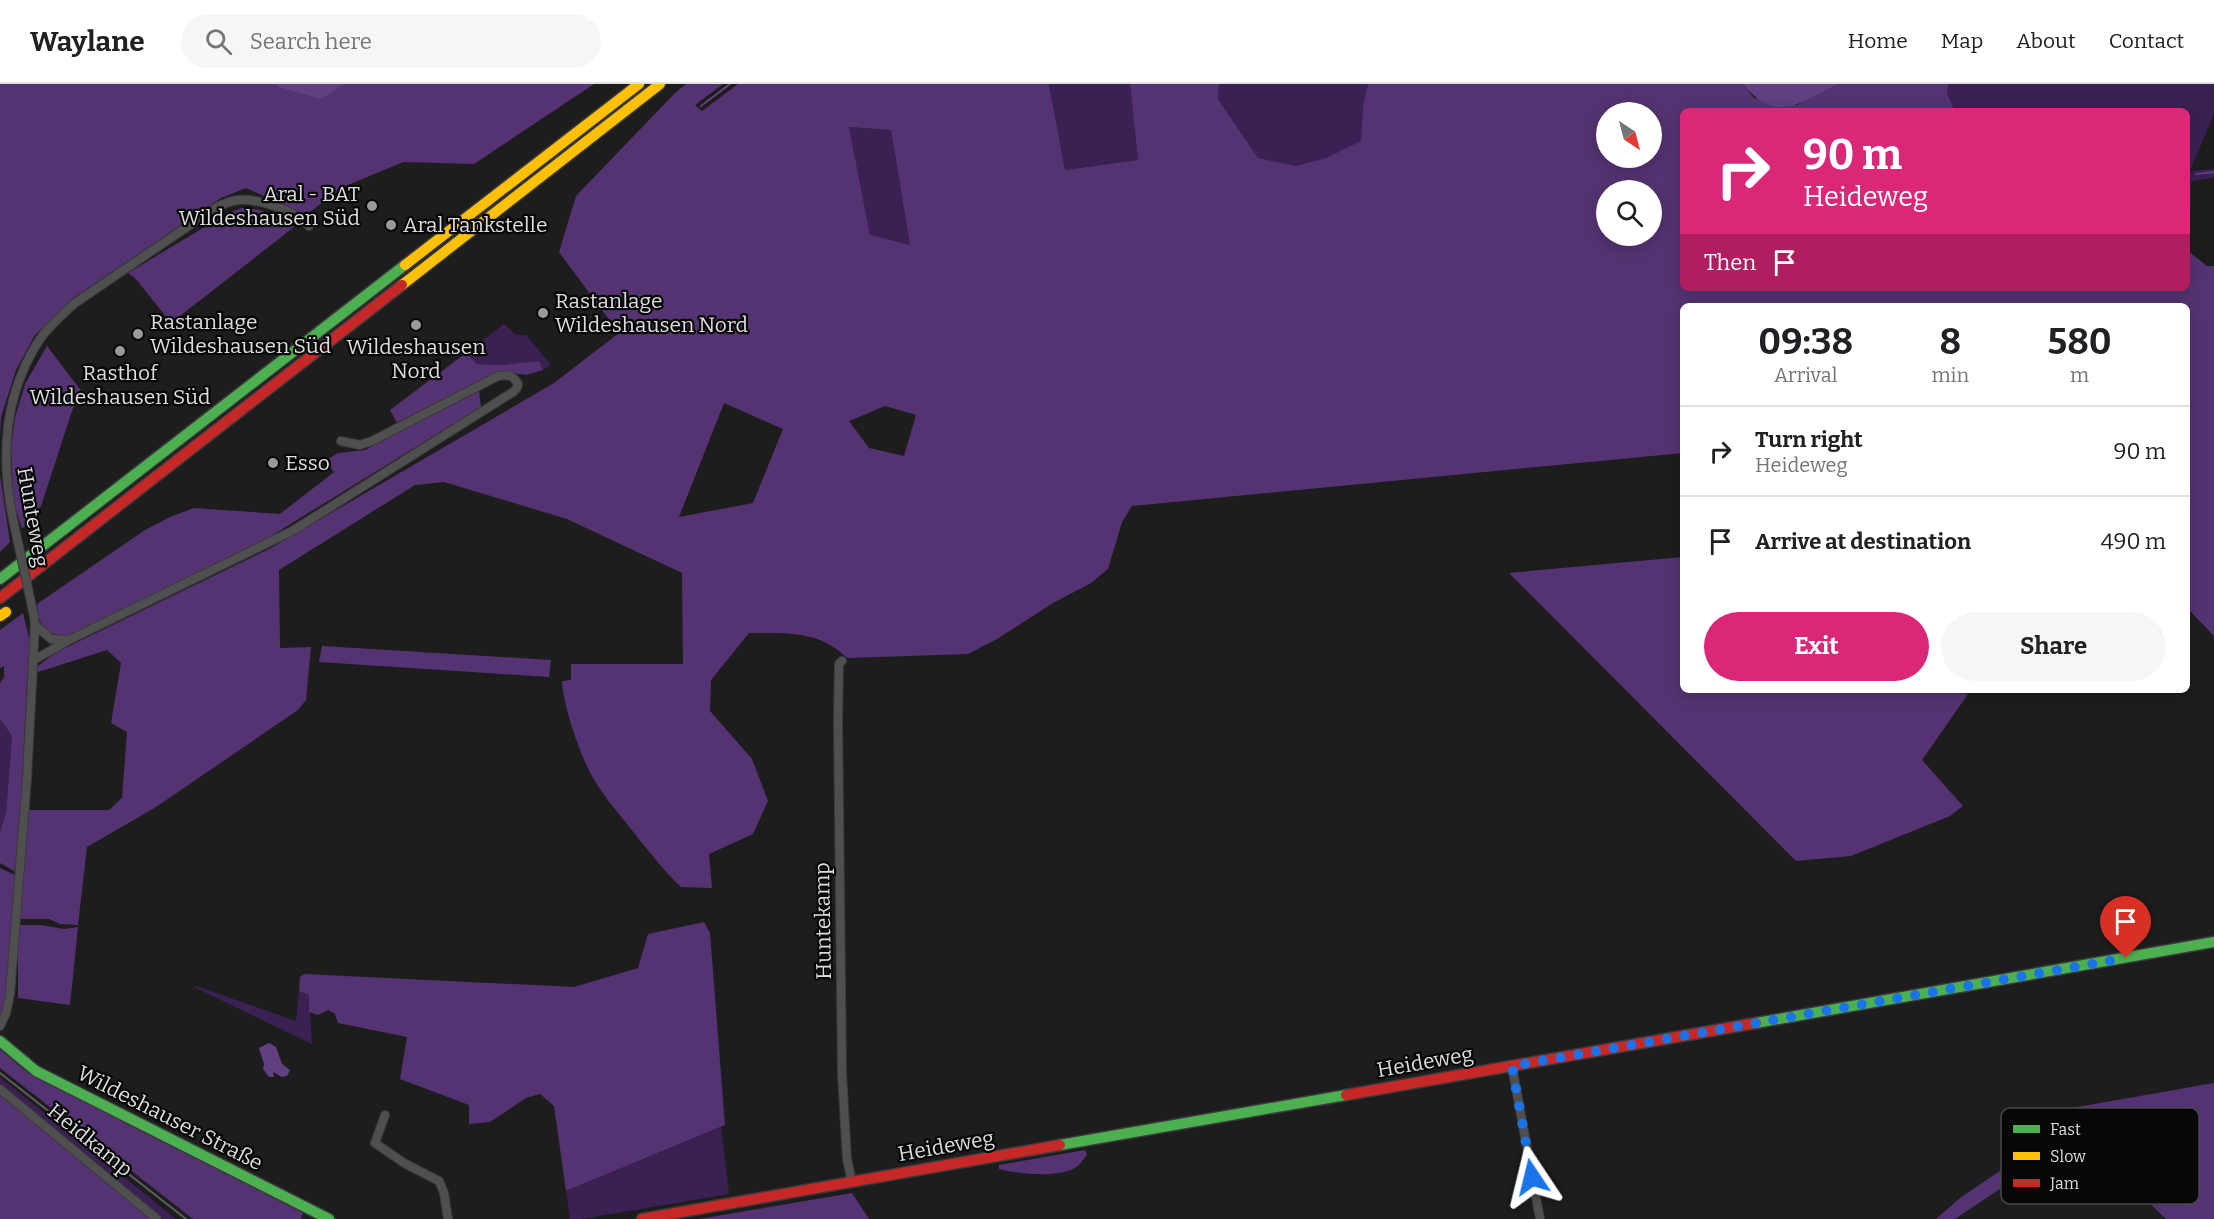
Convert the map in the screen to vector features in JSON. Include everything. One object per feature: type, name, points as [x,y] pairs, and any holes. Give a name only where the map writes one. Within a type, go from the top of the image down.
[{"type":"main road","points":[[0,579],[639,84]]},
{"type":"main road","points":[[0,598],[660,84]]},
{"type":"main road","name":"Heideweg","points":[[642,1219],[2214,942]]},
{"type":"main road","name":"Wildeshauser Straße","points":[[0,1041],[36,1071],[329,1219]]},
{"type":"street","name":"Hunteweg","points":[[0,1026],[6,1013],[10,994],[27,778],[35,625],[4,474],[8,416],[15,384],[40,338],[82,298],[205,215],[231,201],[248,199],[265,203],[303,219],[309,226]]},
{"type":"street","points":[[34,660],[69,640],[294,530],[513,392],[518,388],[518,384],[511,376],[498,376],[372,441],[360,445],[341,441]]},
{"type":"street","points":[[35,625],[51,639],[69,640]]},
{"type":"street","name":"Huntekamp","points":[[842,661],[839,664],[838,721],[842,1074],[847,1159],[852,1182]]},
{"type":"street","points":[[1512,1066],[1540,1219]]},
{"type":"street","name":"Heidkamp","points":[[0,1089],[157,1219]]},
{"type":"street","points":[[385,1115],[375,1143],[404,1163],[439,1181],[444,1193],[448,1219]]},
{"type":"shaded area","points":[[0,84],[594,84],[474,164],[403,162],[341,188],[306,215],[246,188],[221,198],[72,299],[35,335],[16,370],[1,417],[0,435]]},
{"type":"shaded area","points":[[277,84],[344,84],[321,99],[279,87]]},
{"type":"shaded area","points":[[686,84],[723,84],[695,105],[702,111],[738,84],[1049,84],[1065,170],[1138,160],[1130,84],[1219,84],[1218,99],[1258,158],[1296,166],[1326,158],[1361,141],[1363,106],[1368,84],[1743,84],[1754,98],[1797,105],[1838,84],[1948,84],[1947,93],[1954,108],[1680,108],[1680,291],[2190,291],[2190,252],[2207,266],[2214,266],[2214,636],[2190,611],[2190,303],[1680,303],[1680,453],[1132,506],[1122,522],[1108,569],[1091,583],[968,654],[847,658],[837,649],[814,638],[789,634],[749,633],[711,680],[710,711],[752,759],[768,801],[753,834],[709,854],[712,888],[681,887],[603,794],[588,769],[578,745],[569,717],[562,681],[571,680],[571,664],[683,664],[682,573],[567,519],[444,482],[415,485],[279,570],[280,648],[311,647],[306,700],[298,710],[156,807],[87,847],[78,925],[60,924],[49,919],[19,919],[27,810],[109,810],[122,798],[127,732],[111,723],[121,663],[107,650],[35,673],[35,668],[57,652],[271,548],[554,383],[619,333],[559,252],[576,196]],"holes":[[[849,127],[891,130],[910,245],[870,235]],[[724,403],[783,429],[753,503],[679,517]],[[885,406],[916,415],[904,456],[869,448],[849,421]]]},
{"type":"shaded area","points":[[1049,84],[1130,84],[1138,160],[1065,170]]},
{"type":"shaded area","points":[[1219,84],[1368,84],[1363,106],[1362,141],[1326,158],[1296,167],[1258,158],[1218,99]]},
{"type":"shaded area","points":[[1743,84],[1838,84],[1800,103],[1778,107],[1766,104],[1755,97]]},
{"type":"shaded area","points":[[1948,84],[2214,84],[2214,114],[2190,171],[2190,108],[1954,108],[1947,93]]},
{"type":"shaded area","points":[[849,127],[891,130],[910,245],[870,236]]},
{"type":"shaded area","points":[[2214,169],[2214,177],[2191,182],[2190,212],[2190,171]]},
{"type":"shaded area","points":[[242,208],[260,210],[294,227],[171,323],[136,279],[128,273],[228,213]]},
{"type":"shaded area","points":[[504,324],[516,335],[526,335],[551,365],[543,370],[538,361],[502,365],[477,364],[466,353]]},
{"type":"shaded area","points":[[47,346],[85,396],[73,408],[41,506],[22,529],[13,500],[11,447],[15,418],[25,384]]},
{"type":"shaded area","points":[[466,353],[477,364],[502,365],[539,361],[543,370],[526,375],[506,372],[488,376],[397,423],[390,410]]},
{"type":"shaded area","points":[[479,391],[481,407],[266,539],[72,635],[50,633],[42,625],[37,604],[145,530],[194,508],[280,514],[334,472],[325,461],[338,453],[365,450]]},
{"type":"shaded area","points":[[0,475],[10,542],[0,552]]},
{"type":"shaded area","points":[[1680,557],[1680,693],[1968,694],[1922,760],[1963,806],[1950,816],[1851,856],[1796,861],[1509,573]]},
{"type":"shaded area","points":[[23,613],[31,646],[27,680],[18,873],[0,863],[0,832],[6,813],[12,736],[0,719],[0,683],[4,677],[4,666],[0,668],[0,630]]},
{"type":"shaded area","points":[[322,646],[551,660],[549,677],[319,662]]},
{"type":"shaded area","points":[[0,719],[12,736],[6,813],[0,832]]},
{"type":"shaded area","points":[[0,868],[17,876],[6,994],[0,1015]]},
{"type":"shaded area","points":[[704,922],[710,933],[725,1125],[566,1191],[554,1106],[540,1094],[526,1098],[490,1122],[469,1124],[469,1105],[400,1079],[407,1037],[338,1023],[335,1014],[328,1010],[318,1015],[309,1012],[309,995],[299,991],[300,977],[304,974],[574,987],[638,968],[648,934]]},
{"type":"shaded area","points":[[18,925],[41,925],[64,929],[78,927],[70,1005],[18,998]]},
{"type":"shaded area","points":[[194,987],[296,1021],[299,991],[309,995],[312,1044]]},
{"type":"shaded area","points":[[269,1043],[276,1047],[282,1064],[290,1070],[287,1076],[282,1077],[273,1072],[274,1077],[269,1077],[263,1069],[264,1064],[259,1048]]},
{"type":"shaded area","points":[[0,1049],[24,1070],[303,1213],[301,1219],[193,1219],[0,1068]]},
{"type":"shaded area","points":[[0,1077],[176,1219],[163,1219],[0,1087]]},
{"type":"shaded area","points":[[2214,1083],[2214,1219],[2166,1219],[2150,1204],[2199,1204],[2199,1108],[2072,1108]]},
{"type":"shaded area","points":[[0,1094],[153,1219],[0,1219]]},
{"type":"shaded area","points":[[721,1127],[729,1194],[570,1219],[566,1191]]},
{"type":"shaded area","points":[[1085,1150],[1087,1155],[1078,1166],[1061,1173],[1028,1174],[999,1169],[999,1165]]},
{"type":"shaded area","points":[[2001,1170],[2001,1188],[1955,1219],[1936,1219],[1960,1198]]},
{"type":"shaded area","points":[[852,1193],[869,1219],[699,1219]]},
{"type":"waterway","points":[[701,106],[730,84]]},
{"type":"waterway","points":[[2196,174],[2214,172]]},
{"type":"railway","points":[[0,1073],[186,1219]]},
{"type":"traffic: fast","points":[[0,579],[405,265]]},
{"type":"traffic: fast","points":[[1756,1023],[2214,942]]},
{"type":"traffic: fast","points":[[0,1041],[36,1071],[329,1219]]},
{"type":"traffic: fast","points":[[1060,1145],[1346,1095]]},
{"type":"traffic: slow","points":[[405,265],[639,84]]},
{"type":"traffic: slow","points":[[402,285],[660,84]]},
{"type":"traffic: slow","points":[[0,616],[6,612]]},
{"type":"traffic: jam","points":[[0,598],[402,285]]},
{"type":"traffic: jam","points":[[1346,1095],[1756,1023]]},
{"type":"traffic: jam","points":[[642,1219],[1060,1145]]},
{"type":"place","name":"Aral - BAT Wildeshausen Süd","points":[[372,206]]},
{"type":"place","name":"Aral Tankstelle","points":[[391,225]]},
{"type":"place","name":"Rastanlage Wildeshausen Nord","points":[[543,313]]},
{"type":"place","name":"Wildeshausen Nord","points":[[416,325]]},
{"type":"place","name":"Rastanlage Wildeshausen Süd","points":[[138,334]]},
{"type":"place","name":"Rasthof Wildeshausen Süd","points":[[120,351]]},
{"type":"place","name":"Esso","points":[[273,463]]},
{"type":"route","points":[[1532,1177],[1512,1066],[2126,958]]}]
